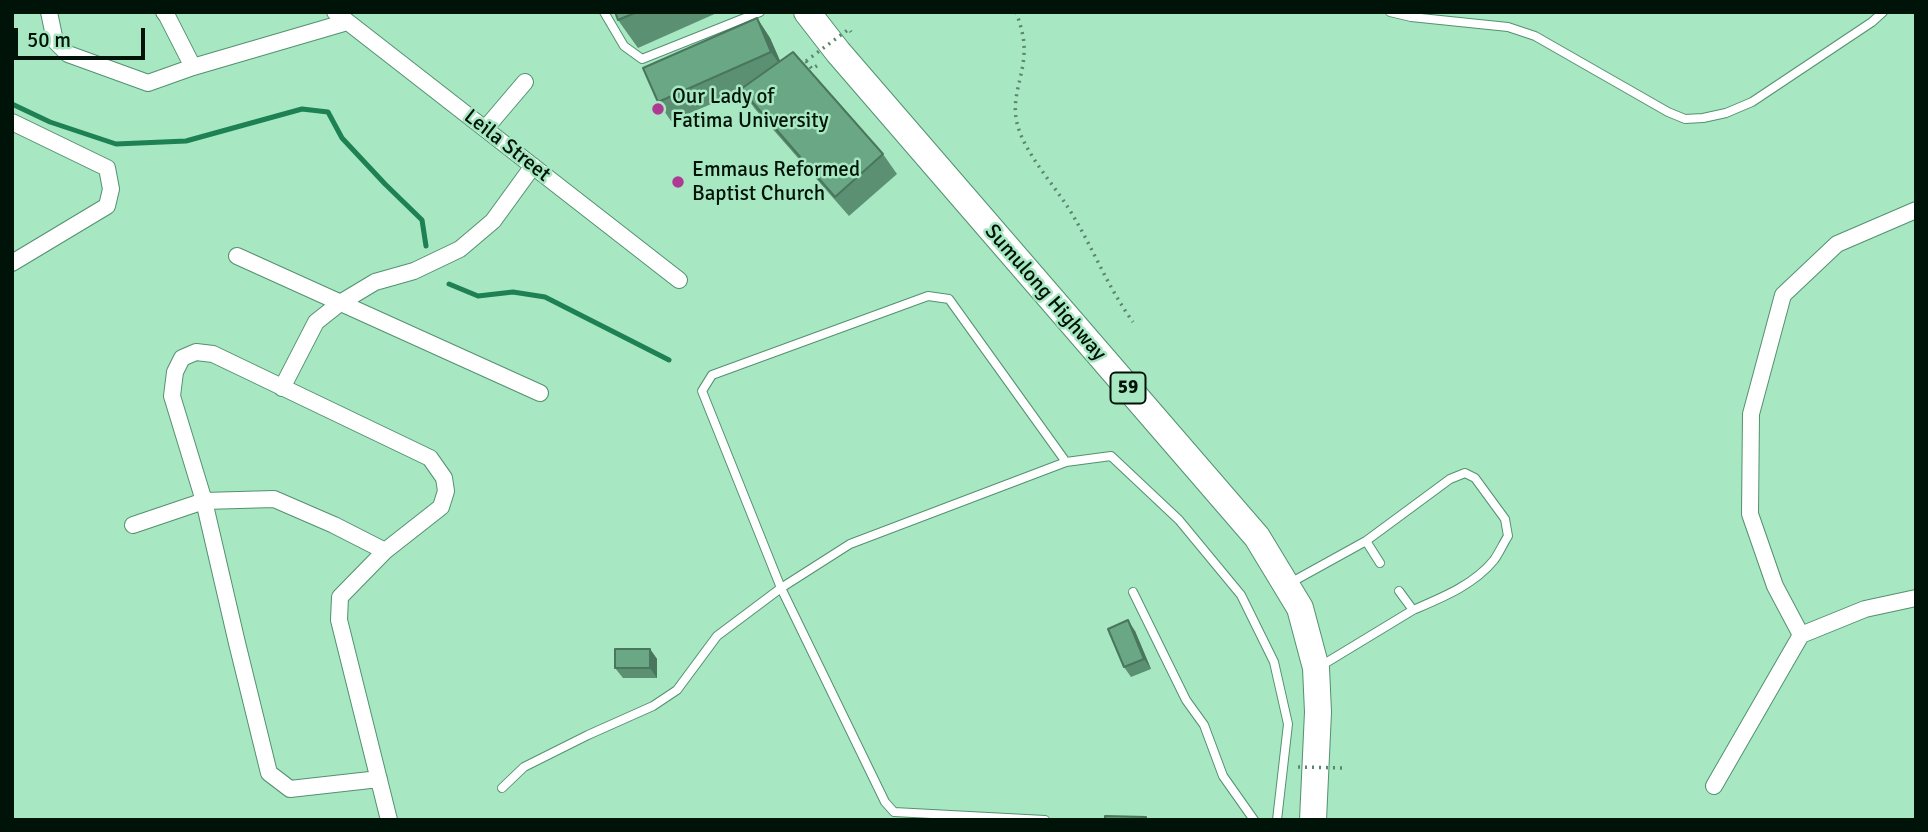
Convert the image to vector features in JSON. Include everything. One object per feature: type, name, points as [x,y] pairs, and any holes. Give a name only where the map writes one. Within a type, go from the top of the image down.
[{"type":"main road","name":"Sumulong Highway","points":[[807,12],[838,52],[1257,537],[1300,608],[1316,668],[1318,712],[1313,820]]},
{"type":"street","points":[[49,12],[55,41],[68,54],[148,83],[341,17]]},
{"type":"street","points":[[164,12],[193,68]]},
{"type":"street","name":"Leila Street","points":[[341,17],[679,280]]},
{"type":"street","points":[[485,129],[525,82]]},
{"type":"street","points":[[12,122],[107,168],[111,189],[107,206],[12,263]]},
{"type":"street","points":[[282,388],[316,323],[340,303],[375,282],[414,271],[460,249],[493,221],[533,166]]},
{"type":"street","points":[[1801,635],[1775,586],[1750,514],[1751,414],[1783,295],[1837,244],[1916,210]]},
{"type":"street","points":[[237,256],[540,393]]},
{"type":"street","points":[[379,779],[290,789],[269,773],[204,501],[172,396],[175,373],[182,358],[196,352],[213,354],[430,457],[444,478],[446,491],[441,507],[385,551],[340,597],[339,621],[379,779],[389,820]]},
{"type":"street","points":[[133,526],[204,501],[274,499],[385,551]]},
{"type":"street","points":[[1714,786],[1801,635],[1865,609],[1916,598]]},
{"type":"lane","points":[[604,12],[624,46],[642,59],[760,12]]},
{"type":"lane","points":[[1390,12],[1411,17],[1508,27],[1535,36],[1668,112],[1685,119],[1726,113],[1752,102],[1883,12]]},
{"type":"lane","points":[[1045,820],[894,812],[885,802],[781,588],[702,391],[712,375],[928,296],[949,299],[1066,462]]},
{"type":"lane","points":[[502,788],[524,767],[653,706],[677,690],[717,636],[781,588],[850,544],[1066,462],[1111,456],[1179,520],[1241,595],[1274,662],[1288,724],[1277,820]]},
{"type":"lane","points":[[1286,586],[1366,541],[1450,479],[1465,473],[1475,478],[1505,519],[1508,536],[1493,561],[1467,584],[1445,597],[1413,610],[1316,668]]},
{"type":"lane","points":[[1366,541],[1380,563]]},
{"type":"lane","points":[[1399,591],[1413,610]]},
{"type":"lane","points":[[1133,592],[1186,700],[1204,725],[1223,776],[1254,820]]},
{"type":"path","points":[[1016,12],[1023,30],[1024,55],[1014,101],[1017,124],[1029,150],[1075,218],[1106,280],[1132,322]]},
{"type":"path","points":[[806,61],[849,29],[851,32]]},
{"type":"path","points":[[1298,767],[1344,768]]},
{"type":"building","points":[[615,12],[637,12],[618,20]]},
{"type":"building","points":[[757,18],[771,52],[658,102],[643,68]]},
{"type":"building","points":[[793,52],[883,154],[835,197],[741,89]]},
{"type":"building","points":[[1128,620],[1144,659],[1124,667],[1108,629]]},
{"type":"building","points":[[615,649],[650,649],[650,668],[615,668]]},
{"type":"building","points":[[1105,816],[1146,817],[1146,820],[1105,820]]},
{"type":"waterway","points":[[12,104],[50,122],[116,144],[186,141],[302,109],[328,112],[342,138],[422,220],[426,246]]},
{"type":"waterway","points":[[449,284],[478,296],[513,292],[545,297],[669,360]]},
{"type":"place","name":"Our Lady of Fatima University","points":[[658,109]]},
{"type":"place","name":"Emmaus Reformed Baptist Church","points":[[678,182]]}]
